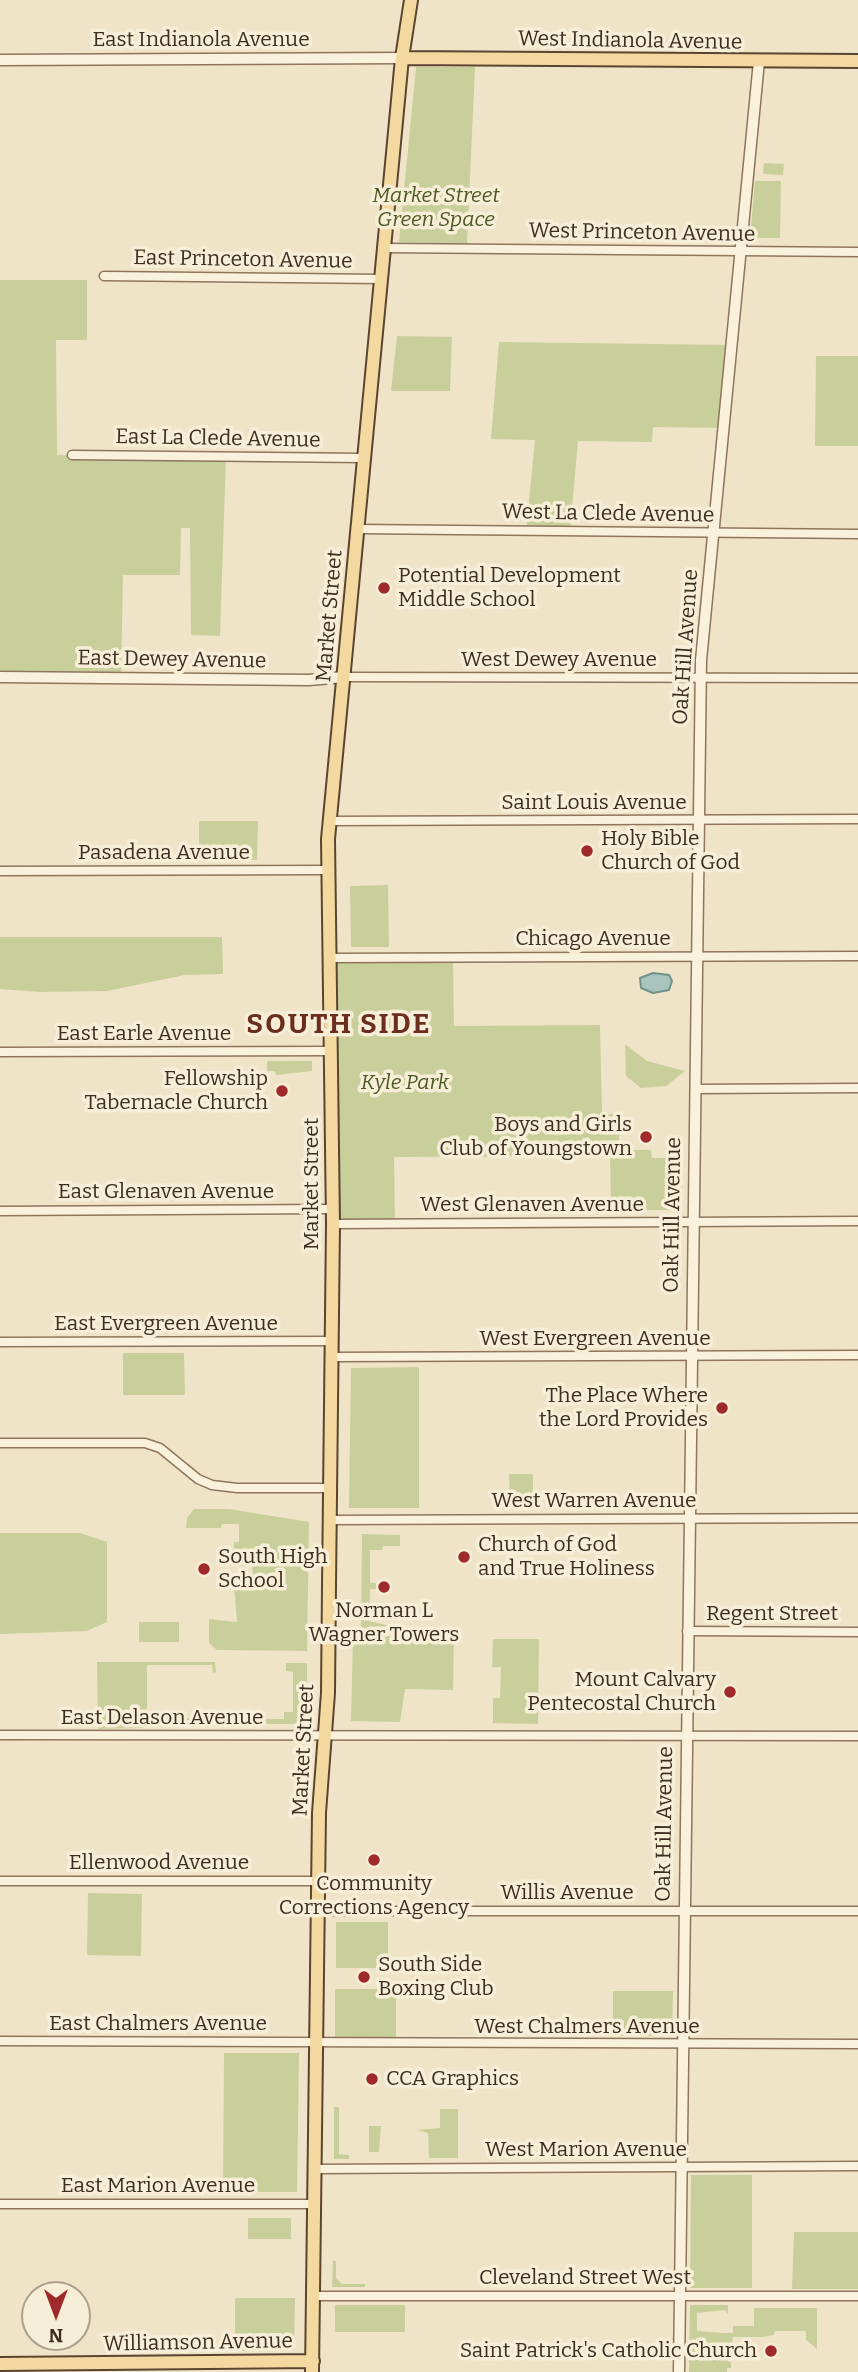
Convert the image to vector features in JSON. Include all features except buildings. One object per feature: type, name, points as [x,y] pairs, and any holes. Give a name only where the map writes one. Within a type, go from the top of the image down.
[{"type":"main road","name":"Market Street","points":[[312,2366],[318,1881],[325,1735],[330,1520],[332,1209],[327,870],[402,58],[411,0]]},
{"type":"main road","name":"West Indianola Avenue","points":[[402,58],[858,61]]},
{"type":"main road","name":"Williamson Avenue","points":[[0,2364],[312,2366]]},
{"type":"street","name":"East Indianola Avenue","points":[[0,60],[402,58]]},
{"type":"street","name":"Oak Hill Avenue","points":[[679,2372],[685,1736],[701,678],[759,61]]},
{"type":"street","name":"West Princeton Avenue","points":[[384,248],[858,252]]},
{"type":"street","name":"East Princeton Avenue","points":[[104,276],[381,279]]},
{"type":"street","name":"East La Clede Avenue","points":[[72,455],[364,458]]},
{"type":"street","name":"West La Clede Avenue","points":[[357,530],[858,534]]},
{"type":"street","name":"East Dewey Avenue","points":[[0,677],[309,680],[344,677]]},
{"type":"street","name":"West Dewey Avenue","points":[[344,677],[858,678]]},
{"type":"street","name":"Saint Louis Avenue","points":[[330,821],[858,819]]},
{"type":"street","name":"Pasadena Avenue","points":[[0,871],[327,870]]},
{"type":"street","name":"Chicago Avenue","points":[[329,958],[858,956]]},
{"type":"street","name":"East Earle Avenue","points":[[0,1052],[330,1051]]},
{"type":"street","points":[[695,1089],[858,1088]]},
{"type":"street","name":"East Glenaven Avenue","points":[[0,1211],[332,1209]]},
{"type":"street","name":"West Glenaven Avenue","points":[[332,1224],[858,1221]]},
{"type":"street","name":"East Evergreen Avenue","points":[[0,1342],[331,1341]]},
{"type":"street","name":"West Evergreen Avenue","points":[[331,1357],[858,1355]]},
{"type":"street","points":[[0,1443],[145,1443],[160,1448],[198,1479],[221,1488],[330,1488]]},
{"type":"street","name":"West Warren Avenue","points":[[330,1520],[858,1518]]},
{"type":"street","name":"Regent Street","points":[[687,1631],[858,1632]]},
{"type":"street","name":"East Delason Avenue","points":[[0,1735],[858,1736]]},
{"type":"street","name":"Ellenwood Avenue","points":[[0,1881],[318,1881]]},
{"type":"street","name":"Willis Avenue","points":[[318,1911],[858,1911]]},
{"type":"street","name":"East Chalmers Avenue","points":[[0,2041],[317,2043]]},
{"type":"street","name":"West Chalmers Avenue","points":[[317,2043],[858,2044]]},
{"type":"street","name":"West Marion Avenue","points":[[315,2169],[858,2166]]},
{"type":"street","name":"East Marion Avenue","points":[[0,2204],[315,2204]]},
{"type":"street","name":"Cleveland Street West","points":[[313,2296],[858,2296]]},
{"type":"green space","name":"Market Street Green Space","points":[[416,67],[475,67],[467,244],[399,242]]},
{"type":"green space","points":[[764,163],[784,164],[783,175],[763,174]]},
{"type":"green space","points":[[755,181],[781,181],[780,238],[750,238]]},
{"type":"green space","points":[[0,280],[87,280],[87,340],[56,340],[57,455],[226,457],[220,636],[191,635],[190,528],[181,528],[180,575],[123,575],[121,678],[0,677]]},
{"type":"green space","points":[[397,336],[452,337],[450,391],[391,391]]},
{"type":"green space","points":[[499,342],[732,345],[724,428],[653,427],[652,442],[578,441],[570,531],[526,531],[535,440],[491,439]]},
{"type":"green space","points":[[816,356],[858,356],[858,446],[815,446]]},
{"type":"green space","points":[[199,821],[258,821],[257,860],[199,859]]},
{"type":"green space","points":[[388,885],[389,947],[351,947],[350,886]]},
{"type":"green space","points":[[0,937],[222,937],[223,974],[185,975],[107,991],[41,992],[0,989]]},
{"type":"green space","name":"Kyle Park","points":[[329,958],[453,958],[454,1026],[600,1025],[602,1114],[613,1114],[613,1124],[619,1124],[619,1150],[651,1150],[652,1158],[681,1158],[681,1210],[611,1210],[610,1156],[394,1157],[395,1223],[333,1224]]},
{"type":"green space","points":[[625,1044],[647,1061],[685,1071],[666,1086],[641,1088],[626,1076]]},
{"type":"green space","points":[[267,1061],[312,1061],[312,1071],[276,1075],[275,1071],[267,1071]]},
{"type":"green space","points":[[123,1353],[184,1353],[185,1395],[123,1395]]},
{"type":"green space","points":[[419,1367],[419,1508],[349,1508],[351,1368]]},
{"type":"green space","points":[[509,1474],[533,1474],[533,1507],[510,1507]]},
{"type":"green space","points":[[194,1509],[229,1509],[309,1522],[307,1651],[217,1650],[209,1643],[209,1619],[237,1622],[234,1585],[254,1584],[252,1566],[234,1565],[234,1542],[239,1542],[239,1524],[222,1524],[221,1528],[186,1528],[187,1518]]},
{"type":"green space","points":[[0,1533],[80,1533],[107,1542],[107,1622],[87,1631],[0,1634]]},
{"type":"green space","points":[[362,1534],[400,1535],[400,1546],[383,1546],[382,1550],[370,1550],[370,1583],[376,1583],[376,1589],[370,1589],[369,1621],[390,1626],[390,1633],[361,1632]]},
{"type":"green space","points":[[139,1622],[179,1622],[179,1642],[139,1642]]},
{"type":"green space","points":[[353,1636],[454,1637],[453,1690],[405,1689],[400,1722],[351,1721]]},
{"type":"green space","points":[[493,1639],[539,1639],[538,1724],[493,1723],[493,1698],[500,1698],[501,1667],[492,1667]]},
{"type":"green space","points":[[97,1662],[215,1662],[216,1672],[213,1673],[212,1665],[147,1665],[147,1718],[143,1728],[98,1729]]},
{"type":"green space","points":[[286,1663],[307,1663],[307,1724],[228,1724],[224,1719],[226,1711],[229,1719],[284,1719],[284,1712],[293,1712],[293,1672],[286,1671]]},
{"type":"green space","points":[[162,1710],[163,1718],[208,1718],[209,1710],[212,1710],[213,1720],[210,1724],[163,1725],[159,1718]]},
{"type":"green space","points":[[88,1893],[142,1894],[141,1956],[87,1955]]},
{"type":"green space","points":[[336,1922],[388,1922],[388,1968],[336,1968]]},
{"type":"green space","points":[[335,1989],[396,1989],[396,2037],[335,2037]]},
{"type":"green space","points":[[613,1991],[673,1991],[672,2036],[613,2036]]},
{"type":"green space","points":[[224,2053],[299,2053],[297,2192],[223,2192]]},
{"type":"green space","points":[[334,2107],[339,2107],[339,2154],[349,2155],[349,2159],[334,2159]]},
{"type":"green space","points":[[440,2109],[458,2109],[458,2158],[429,2158],[428,2133],[417,2130],[440,2128]]},
{"type":"green space","points":[[369,2126],[381,2126],[379,2152],[369,2152]]},
{"type":"green space","points":[[691,2175],[752,2175],[752,2288],[690,2288]]},
{"type":"green space","points":[[248,2218],[291,2218],[291,2239],[248,2239]]},
{"type":"green space","points":[[794,2232],[858,2232],[858,2289],[792,2289]]},
{"type":"green space","points":[[333,2261],[336,2261],[336,2278],[342,2284],[365,2284],[365,2287],[332,2287]]},
{"type":"green space","points":[[235,2298],[295,2298],[294,2350],[235,2351]]},
{"type":"green space","points":[[335,2305],[405,2305],[405,2332],[335,2332]]},
{"type":"green space","points":[[690,2305],[728,2305],[728,2314],[725,2310],[697,2313],[697,2331],[723,2333],[733,2333],[733,2326],[754,2326],[754,2308],[817,2308],[817,2349],[806,2340],[806,2331],[775,2331],[774,2335],[762,2337],[733,2337],[732,2343],[728,2344],[728,2361],[731,2362],[731,2368],[727,2368],[727,2372],[689,2372]]},
{"type":"water","points":[[653,973],[669,975],[672,981],[669,990],[653,993],[641,988],[640,978]]},
{"type":"place","name":"Potential Development Middle School","points":[[384,588]]},
{"type":"place","name":"Holy Bible Church of God","points":[[587,851]]},
{"type":"place","name":"Fellowship Tabernacle Church","points":[[282,1091]]},
{"type":"place","name":"Boys and Girls Club of Youngstown","points":[[646,1137]]},
{"type":"place","name":"The Place Where the Lord Provides","points":[[722,1408]]},
{"type":"place","name":"Church of God and True Holiness","points":[[464,1557]]},
{"type":"place","name":"South High School","points":[[204,1569]]},
{"type":"place","name":"Norman L Wagner Towers","points":[[384,1587]]},
{"type":"place","name":"Mount Calvary Pentecostal Church","points":[[730,1692]]},
{"type":"place","name":"Community Corrections Agency","points":[[374,1860]]},
{"type":"place","name":"South Side Boxing Club","points":[[364,1977]]},
{"type":"place","name":"CCA Graphics","points":[[372,2079]]},
{"type":"place","name":"Saint Patrick's Catholic Church","points":[[771,2351]]},
{"type":"district","name":"SOUTH SIDE","points":[[339,1025]]}]
